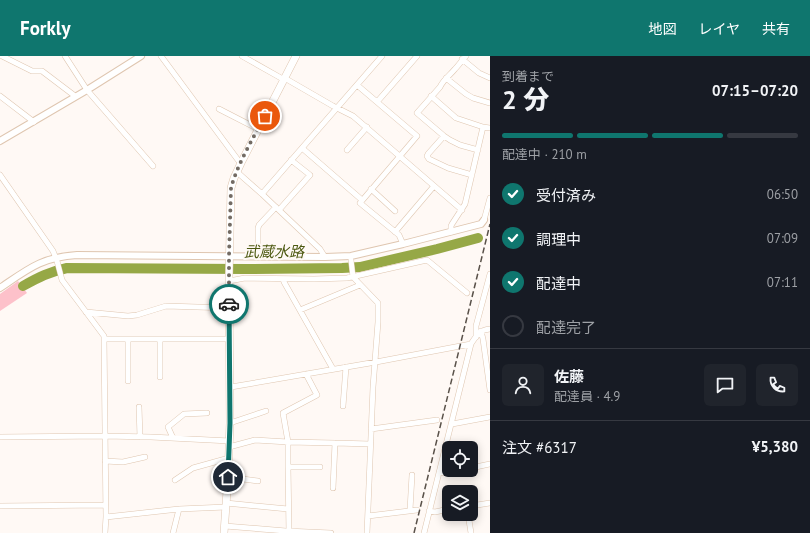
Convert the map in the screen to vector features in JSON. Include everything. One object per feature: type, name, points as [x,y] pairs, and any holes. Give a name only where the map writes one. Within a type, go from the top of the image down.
[{"type":"main road","points":[[224,529],[230,444],[229,258],[231,188],[241,163],[296,56]]},
{"type":"street","points":[[2,56],[32,71],[42,72],[75,96]]},
{"type":"street","points":[[65,56],[86,90],[153,166]]},
{"type":"street","points":[[0,141],[34,122],[141,56]]},
{"type":"street","points":[[161,56],[241,163]]},
{"type":"street","points":[[242,56],[353,116],[462,210]]},
{"type":"street","points":[[262,194],[382,56]]},
{"type":"street","points":[[377,102],[418,56]]},
{"type":"street","points":[[478,150],[460,145],[444,136],[417,113],[464,58],[478,73],[490,78]]},
{"type":"street","points":[[446,78],[473,98],[490,103]]},
{"type":"street","points":[[357,85],[417,136],[360,203],[399,235],[403,244]]},
{"type":"street","points":[[0,96],[34,122]]},
{"type":"street","points":[[431,96],[456,118],[490,128]]},
{"type":"street","points":[[219,109],[258,129]]},
{"type":"street","points":[[347,150],[367,127]]},
{"type":"street","points":[[451,232],[452,224],[465,204],[483,127]]},
{"type":"street","points":[[444,136],[428,154],[427,156],[429,159],[448,168],[472,174]]},
{"type":"street","points":[[302,148],[362,200]]},
{"type":"street","points":[[258,257],[259,225],[310,175],[292,160]]},
{"type":"street","points":[[237,172],[278,208],[320,249],[325,257]]},
{"type":"street","points":[[0,175],[50,247],[57,259],[62,280],[104,336],[105,533]]},
{"type":"street","points":[[395,232],[434,186]]},
{"type":"street","points":[[371,190],[395,210]]},
{"type":"street","points":[[0,288],[31,267],[40,263],[78,255],[229,258],[351,258],[481,224],[484,220],[490,198]]},
{"type":"street","points":[[351,258],[353,275],[360,285],[378,303],[376,362],[370,444],[367,533]]},
{"type":"street","points":[[229,278],[338,279],[427,260],[467,293]]},
{"type":"street","points":[[476,336],[476,326],[490,274]]},
{"type":"street","points":[[284,279],[284,282],[332,369]]},
{"type":"street","points":[[300,310],[360,285]]},
{"type":"street","points":[[86,312],[128,316],[137,315],[166,306],[229,308]]},
{"type":"street","points":[[424,533],[471,344],[481,331],[490,329]]},
{"type":"street","points":[[481,331],[490,390]]},
{"type":"street","points":[[104,339],[229,339]]},
{"type":"street","points":[[128,339],[128,381]]},
{"type":"street","points":[[160,339],[160,377]]},
{"type":"street","points":[[230,386],[376,362],[471,344]]},
{"type":"street","points":[[343,406],[346,367]]},
{"type":"street","points":[[289,532],[288,442],[283,413],[317,394],[306,374]]},
{"type":"street","points":[[139,407],[140,437]]},
{"type":"street","points":[[230,423],[266,411]]},
{"type":"street","points":[[173,438],[168,428],[184,414],[208,413]]},
{"type":"street","points":[[452,424],[490,417]]},
{"type":"street","points":[[371,430],[437,420]]},
{"type":"street","points":[[0,437],[105,436],[173,438],[230,444],[255,440],[370,444]]},
{"type":"street","points":[[333,488],[335,443]]},
{"type":"street","points":[[105,461],[123,462],[145,457]]},
{"type":"street","points":[[175,480],[193,468],[229,458]]},
{"type":"street","points":[[478,467],[490,464]]},
{"type":"street","points":[[288,467],[320,467]]},
{"type":"street","points":[[410,510],[412,475]]},
{"type":"street","points":[[228,477],[258,482]]},
{"type":"street","points":[[478,505],[490,503]]},
{"type":"street","points":[[0,506],[106,505]]},
{"type":"street","points":[[106,517],[226,505],[288,508]]},
{"type":"street","points":[[173,533],[179,510]]},
{"type":"street","points":[[368,516],[417,510]]},
{"type":"street","points":[[429,511],[435,512],[442,510]]},
{"type":"street","points":[[469,521],[471,533]]},
{"type":"street","points":[[224,529],[331,533]]},
{"type":"shaded area","points":[[18,281],[27,293],[0,311],[0,294]]},
{"type":"waterway","name":"武蔵水路","points":[[23,286],[44,275],[67,268],[246,269],[360,267],[478,238]]},
{"type":"railway","points":[[414,533],[490,224]]},
{"type":"way so far","points":[[229,304],[231,188],[241,163],[265,116]]},
{"type":"route","points":[[228,477],[230,423],[229,304]]}]
